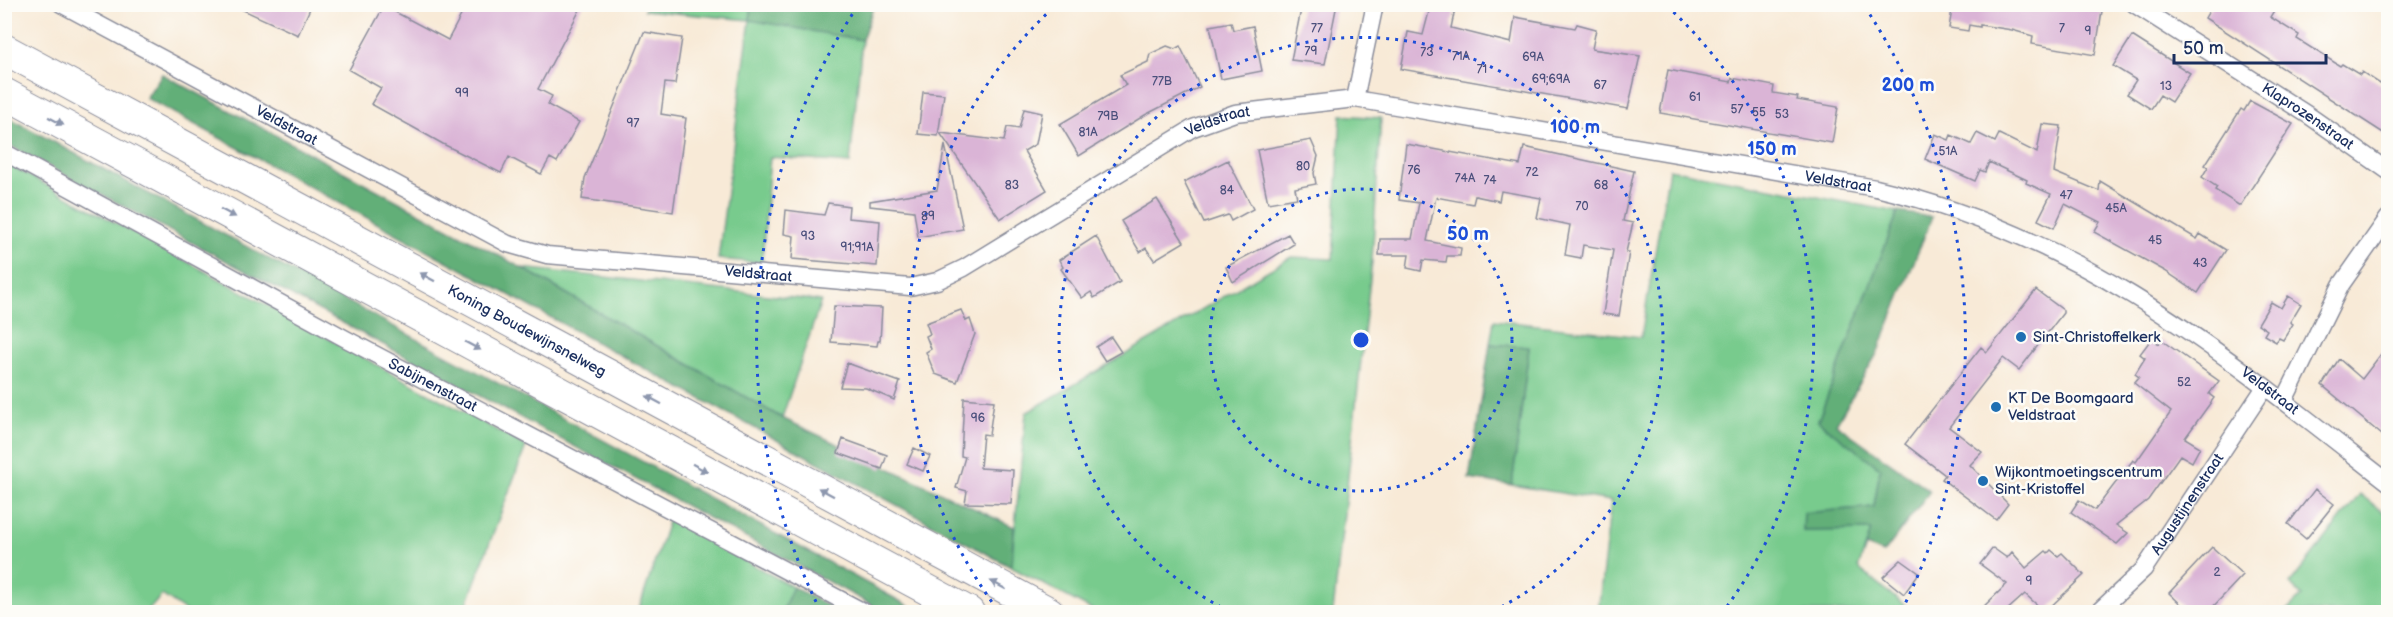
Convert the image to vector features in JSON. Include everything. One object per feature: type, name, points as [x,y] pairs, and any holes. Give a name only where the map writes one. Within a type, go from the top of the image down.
[{"type":"highway","name":"Koning Boudewijnsnelweg","points":[[4,50],[1049,612]]},
{"type":"highway","points":[[4,93],[969,612]]},
{"type":"street","name":"Veldstraat","points":[[60,4],[508,244],[558,256],[910,287],[937,281],[964,268],[1193,128],[1214,120],[1257,110],[1355,99],[1662,149],[1876,188],[1923,200],[2022,236],[2092,270],[2174,319],[2284,400],[2388,482]]},
{"type":"street","points":[[1355,99],[1375,4]]},
{"type":"street","name":"Klaprozenstraat","points":[[2134,4],[2308,115],[2388,171]]},
{"type":"street","name":"Sabijnenstraat","points":[[4,152],[346,339],[864,612]]},
{"type":"street","points":[[2284,400],[2341,285],[2388,218]]},
{"type":"street","name":"Augustijnenstraat","points":[[2098,612],[2144,569],[2265,387]]},
{"type":"green space","points":[[752,4],[874,5],[862,40],[750,20]]},
{"type":"green space","points":[[647,5],[752,5],[750,20],[644,10]]},
{"type":"green space","points":[[750,20],[862,40],[850,163],[770,157],[762,263],[718,259]]},
{"type":"green space","points":[[162,74],[522,268],[782,418],[1014,527],[1011,567],[146,98]]},
{"type":"green space","points":[[4,115],[920,612],[885,612],[5,143]]},
{"type":"green space","points":[[1341,115],[1381,118],[1372,261],[1333,612],[1096,612],[1011,567],[1026,413],[1291,257],[1333,259]]},
{"type":"green space","points":[[4,162],[526,446],[466,606],[480,612],[187,612],[162,595],[147,612],[5,612]]},
{"type":"green space","points":[[1669,169],[1898,212],[1818,421],[1880,468],[1874,507],[1805,513],[1803,531],[1872,530],[1858,568],[1913,612],[1598,612],[1611,501],[1512,485],[1529,348],[1490,344],[1494,320],[1641,337]]},
{"type":"green space","points":[[1898,212],[1932,217],[1878,352],[1836,424],[1930,491],[1884,553],[1866,546],[1871,530],[1803,531],[1804,513],[1874,507],[1880,468],[1818,421]]},
{"type":"green space","points":[[522,268],[821,301],[782,418]]},
{"type":"green space","points":[[1490,344],[1529,347],[1512,485],[1469,479]]},
{"type":"green space","points":[[2360,494],[2388,516],[2388,612],[2286,612],[2302,596],[2290,584]]},
{"type":"green space","points":[[669,519],[793,587],[782,612],[638,612]]},
{"type":"green space","points":[[793,587],[840,612],[782,612]]},
{"type":"building","points":[[230,4],[312,4],[298,35]]},
{"type":"building","points":[[467,4],[583,4],[538,89],[552,96],[548,105],[579,122],[557,162],[550,158],[541,174],[509,157],[501,173],[443,144],[371,104],[381,88],[349,70],[384,6],[448,40]]},
{"type":"building","points":[[1302,4],[1337,4],[1325,64],[1291,60]]},
{"type":"building","points":[[1431,4],[1456,4],[1451,28],[1511,43],[1515,17],[1575,28],[1577,24],[1596,29],[1592,49],[1640,56],[1628,109],[1401,69],[1408,32],[1423,35]]},
{"type":"building","points":[[1953,4],[2067,4],[2102,11],[2095,55],[2032,44],[2033,36],[2012,30],[1980,25],[1980,27],[1969,25],[1968,31],[1949,28]]},
{"type":"building","points":[[2213,4],[2278,4],[2270,17],[2299,35],[2297,39],[2340,66],[2342,64],[2360,75],[2362,72],[2388,89],[2388,136],[2205,18]]},
{"type":"building","points":[[1231,22],[1233,30],[1253,26],[1262,71],[1221,79],[1210,26]]},
{"type":"building","points":[[644,32],[682,38],[675,84],[665,83],[661,114],[686,118],[673,212],[582,199],[585,178]]},
{"type":"building","points":[[2132,36],[2190,73],[2171,102],[2160,95],[2151,109],[2127,94],[2136,80],[2113,66]]},
{"type":"building","points":[[1167,46],[1175,49],[1180,46],[1200,87],[1145,115],[1079,156],[1060,124],[1126,85],[1120,75],[1148,62],[1150,54]]},
{"type":"building","points":[[1668,70],[1731,82],[1732,78],[1774,86],[1773,93],[1838,107],[1832,143],[1660,113]]},
{"type":"building","points":[[923,92],[944,94],[938,136],[918,134]]},
{"type":"building","points":[[2250,101],[2293,124],[2240,206],[2215,190],[2217,187],[2202,177],[2208,167],[2205,165],[2241,109],[2244,111]]},
{"type":"building","points":[[1024,109],[1042,113],[1036,144],[1024,151],[1047,190],[1000,219],[940,133],[1004,141],[1007,127],[1019,129]]},
{"type":"building","points":[[2042,124],[2061,126],[2054,172],[2099,191],[2100,181],[2197,239],[2200,234],[2226,250],[2198,293],[2165,271],[2094,232],[2100,222],[2065,204],[2054,228],[2038,220],[2051,194],[2026,183],[2027,180],[1989,162],[1985,172],[1980,170],[1975,181],[1925,159],[1935,134],[1949,140],[1951,135],[1971,144],[1977,133],[1995,142],[1999,134],[2037,153]]},
{"type":"building","points":[[1311,140],[1318,156],[1314,173],[1316,184],[1295,188],[1297,198],[1268,203],[1257,150]]},
{"type":"building","points":[[1406,144],[1520,165],[1524,147],[1634,171],[1623,221],[1633,223],[1626,252],[1629,252],[1619,316],[1603,314],[1613,250],[1583,245],[1581,258],[1565,255],[1570,225],[1537,218],[1541,198],[1501,191],[1499,201],[1475,196],[1473,204],[1436,197],[1427,241],[1461,248],[1460,256],[1447,256],[1446,262],[1423,260],[1421,271],[1407,268],[1409,255],[1379,255],[1380,239],[1412,239],[1419,203],[1399,200]]},
{"type":"building","points":[[945,145],[963,229],[918,237],[914,211],[870,206],[870,201],[937,190]]},
{"type":"building","points":[[1228,160],[1253,209],[1231,221],[1228,215],[1204,223],[1184,182]]},
{"type":"building","points":[[1157,199],[1184,242],[1154,260],[1146,248],[1140,252],[1121,221]]},
{"type":"building","points":[[828,203],[849,206],[848,218],[880,221],[877,266],[792,259],[794,236],[784,234],[786,210],[824,215]]},
{"type":"building","points":[[1288,234],[1294,244],[1233,282],[1226,267]]},
{"type":"building","points":[[1096,236],[1120,282],[1094,298],[1091,292],[1082,298],[1061,269],[1063,267],[1059,260]]},
{"type":"building","points":[[2036,290],[2063,310],[2063,313],[2019,370],[2003,358],[1949,427],[1982,452],[1970,465],[2008,504],[1996,520],[1942,479],[1945,475],[1905,444],[1981,347],[1987,352]]},
{"type":"building","points":[[2288,296],[2301,304],[2283,340],[2279,338],[2276,342],[2264,335],[2267,330],[2258,324],[2271,302],[2281,308]]},
{"type":"building","points":[[834,306],[882,308],[880,341],[877,346],[831,342]]},
{"type":"building","points":[[961,310],[966,321],[970,319],[975,334],[957,382],[935,374],[926,352],[931,349],[926,336],[930,334],[926,323]]},
{"type":"building","points":[[1111,337],[1121,352],[1105,361],[1096,347]]},
{"type":"building","points":[[2152,338],[2159,344],[2161,340],[2219,381],[2209,394],[2214,398],[2185,438],[2200,447],[2192,462],[2180,455],[2148,500],[2116,525],[2128,533],[2117,544],[2071,512],[2079,500],[2095,510],[2133,460],[2136,462],[2171,412],[2134,383],[2139,377],[2135,374],[2145,358],[2140,354]]},
{"type":"building","points":[[2388,345],[2388,440],[2322,385],[2339,359],[2362,379]]},
{"type":"building","points":[[847,363],[900,382],[894,400],[866,388],[840,387]]},
{"type":"building","points":[[964,398],[994,401],[989,435],[983,434],[980,468],[1013,470],[1011,504],[965,503],[967,491],[956,488],[965,457],[961,456]]},
{"type":"building","points":[[843,439],[887,455],[882,469],[838,453]]},
{"type":"building","points":[[914,448],[930,456],[923,471],[907,464]]},
{"type":"building","points":[[2315,489],[2334,504],[2306,539],[2288,524]]},
{"type":"building","points":[[2212,547],[2243,575],[2208,612],[2189,612],[2169,593]]},
{"type":"building","points":[[1993,548],[2007,558],[2012,552],[2026,568],[2046,551],[2048,553],[2051,550],[2058,556],[2062,553],[2084,575],[2045,612],[2025,594],[2005,612],[1978,612],[2007,584],[1980,564]]},
{"type":"building","points":[[1901,560],[1919,573],[1904,594],[1883,577]]},
{"type":"place","name":"Sint-Christoffelkerk","points":[[2021,337]]},
{"type":"place","name":"KT De Boomgaard Veldstraat","points":[[1996,407]]},
{"type":"place","name":"Wijkontmoetingscentrum Sint-Kristoffel","points":[[1983,481]]}]
